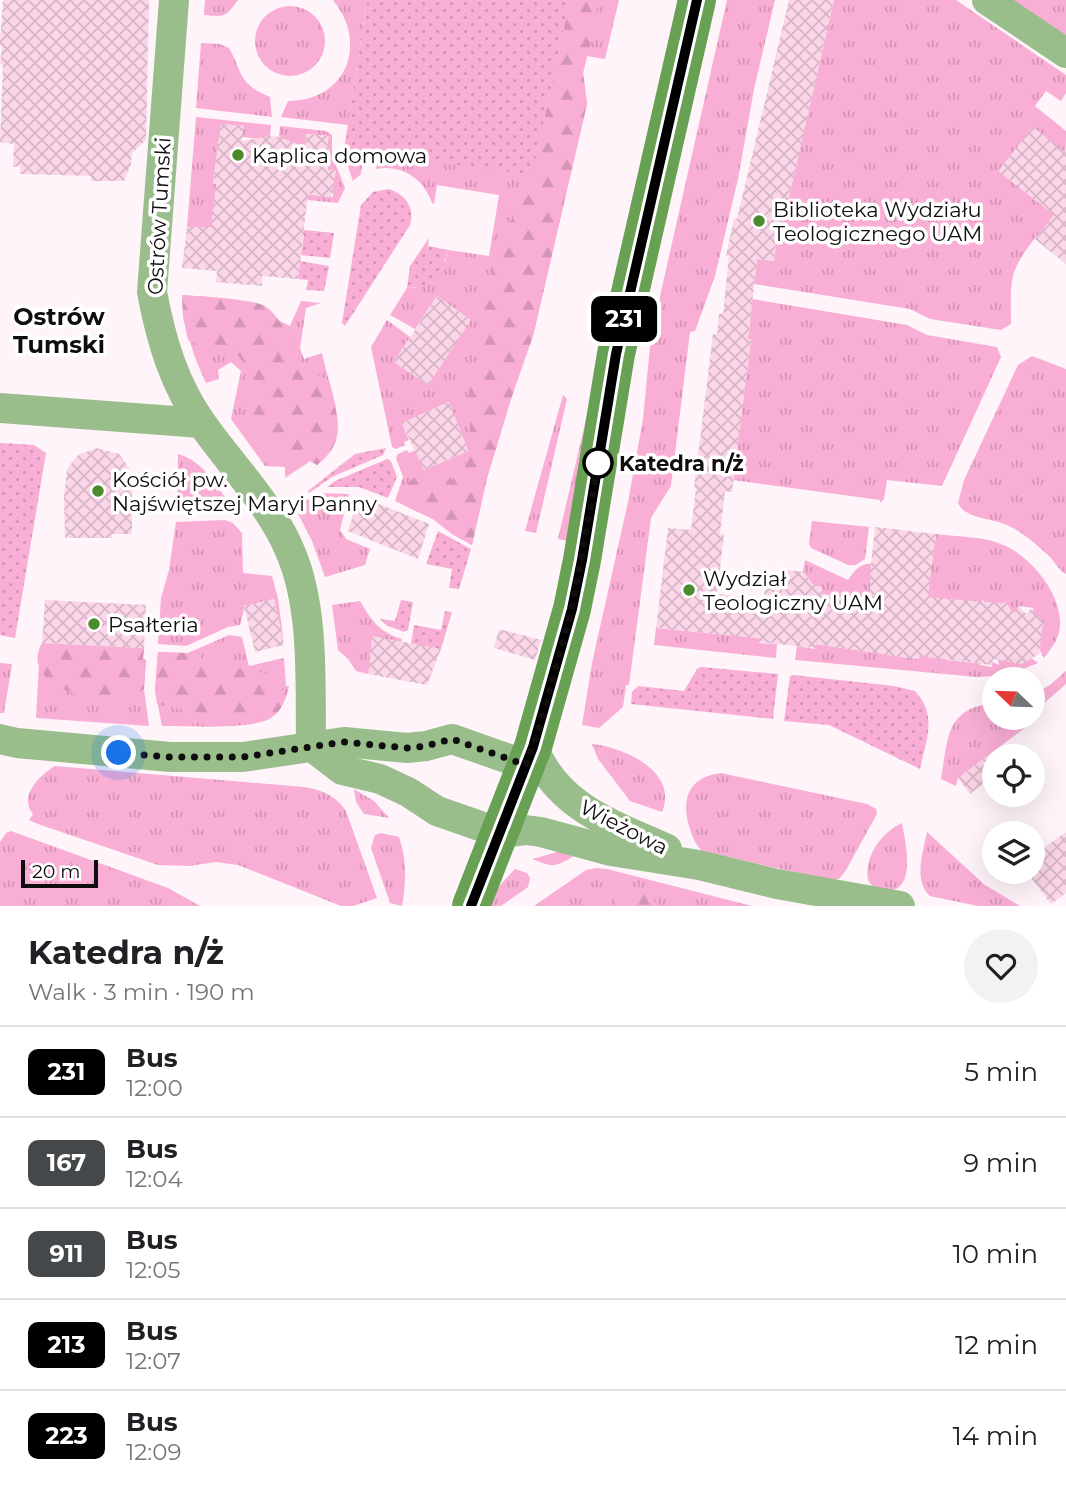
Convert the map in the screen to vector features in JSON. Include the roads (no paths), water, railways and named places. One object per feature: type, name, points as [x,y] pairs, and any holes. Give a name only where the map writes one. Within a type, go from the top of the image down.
[{"type":"street","name":"Ostrów Tumski","points":[[174,0],[152,292],[160,335],[173,371],[201,422],[271,516],[291,552],[306,621],[311,746]]},
{"type":"street","points":[[471,906],[529,756],[572,609],[616,354],[697,0]]},
{"type":"street","points":[[987,0],[1066,53]]},
{"type":"street","points":[[0,408],[201,422]]},
{"type":"street","points":[[0,739],[170,757],[243,757],[344,742],[407,748],[452,739],[529,756]]},
{"type":"street","points":[[311,746],[342,770],[380,779],[408,792],[437,811],[500,833]]},
{"type":"street","name":"Wieżowa","points":[[529,756],[569,797],[595,816],[699,864]]},
{"type":"street","name":"Wieżowa","points":[[500,833],[526,830],[541,832],[611,850],[699,864],[777,884],[900,906]]},
{"type":"place","name":"Kaplica domowa","points":[[238,155]]},
{"type":"place","name":"Biblioteka Wydziału Teologicznego UAM","points":[[759,221]]},
{"type":"place","name":"Katedra n/ż","points":[[598,463]]},
{"type":"place","name":"Kościół pw. Najświętszej Maryi Panny","points":[[98,491]]},
{"type":"place","name":"Wydział Teologiczny UAM","points":[[689,590]]},
{"type":"place","name":"Psałteria","points":[[94,624]]},
{"type":"district","name":"Ostrów Tumski","points":[[59,330]]}]
